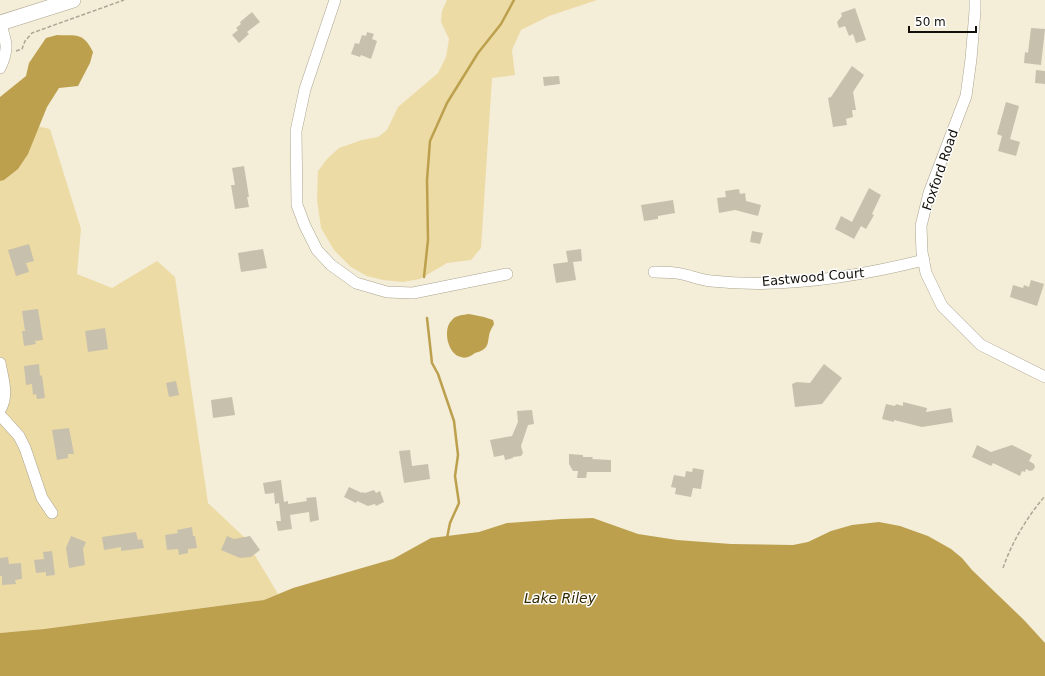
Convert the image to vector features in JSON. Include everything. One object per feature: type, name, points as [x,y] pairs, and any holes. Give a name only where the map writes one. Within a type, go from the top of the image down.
[{"type":"main road","points":[[5,22],[73,0]]},
{"type":"street","points":[[335,0],[305,89],[296,131],[297,205],[305,226],[317,250],[331,265],[356,283],[387,292],[412,293],[507,274]]},
{"type":"street","name":"Foxford Road","points":[[975,0],[971,59],[966,96],[929,192],[922,226],[922,252],[926,273],[942,306],[981,346],[1045,377]]},
{"type":"street","points":[[0,68],[7,49],[4,34],[5,22]]},
{"type":"street","name":"Eastwood Court","points":[[654,272],[682,274],[711,281],[747,283],[790,282],[840,277],[885,270],[924,260]]},
{"type":"street","points":[[0,363],[5,394],[4,404],[0,410]]},
{"type":"street","points":[[0,415],[19,436],[25,448],[42,498],[52,513]]},
{"type":"path","points":[[5,55],[22,49],[25,41],[32,33],[124,0]]},
{"type":"path","points":[[1003,568],[1008,554],[1027,520],[1045,496]]},
{"type":"shaded area","points":[[447,0],[597,0],[549,16],[521,30],[512,50],[515,75],[492,78],[481,248],[471,260],[447,263],[420,279],[403,282],[383,280],[367,276],[351,267],[334,250],[321,228],[317,200],[318,171],[327,159],[339,148],[362,140],[378,137],[387,130],[398,107],[438,73],[446,57],[449,39],[441,22],[442,11]]},
{"type":"shaded area","points":[[0,116],[50,129],[81,229],[77,274],[112,288],[157,261],[175,277],[208,503],[244,537],[278,594],[264,600],[44,629],[0,633]]},
{"type":"water","points":[[57,35],[79,36],[86,41],[93,52],[90,63],[78,86],[59,88],[47,107],[28,154],[18,169],[4,180],[0,181],[0,97],[26,76],[29,63],[46,38]]},
{"type":"water","points":[[469,314],[493,320],[494,324],[490,332],[488,344],[485,348],[463,358],[456,355],[450,347],[447,329],[454,318]]},
{"type":"water","name":"Lake Riley","points":[[593,518],[638,534],[677,540],[731,544],[793,545],[808,542],[831,531],[852,525],[879,522],[900,526],[928,536],[951,549],[962,558],[972,570],[1024,620],[1045,643],[1045,676],[0,676],[0,633],[44,629],[264,600],[293,588],[393,559],[431,538],[479,532],[507,523]]},
{"type":"building","points":[[855,8],[866,40],[856,43],[853,34],[849,36],[845,26],[839,28],[837,22],[842,16],[841,13]]},
{"type":"building","points":[[252,12],[260,22],[247,32],[249,34],[239,43],[232,35],[238,30],[236,28],[241,24],[240,22]]},
{"type":"building","points":[[1031,28],[1045,29],[1041,65],[1024,63],[1025,52],[1028,53]]},
{"type":"building","points":[[367,32],[374,34],[372,39],[377,41],[371,59],[361,55],[360,57],[351,54],[355,43],[359,44],[362,35],[366,36]]},
{"type":"building","points":[[852,66],[864,75],[853,92],[856,110],[852,110],[853,117],[846,119],[847,125],[833,127],[828,98],[831,97]]},
{"type":"building","points":[[1036,70],[1045,71],[1045,84],[1035,83]]},
{"type":"building","points":[[559,76],[560,84],[544,86],[543,77]]},
{"type":"building","points":[[1006,102],[1019,106],[1010,139],[1020,142],[1016,156],[998,151],[1002,136],[997,134]]},
{"type":"building","points":[[244,166],[249,197],[247,197],[249,207],[235,209],[231,185],[235,185],[232,168]]},
{"type":"building","points":[[869,188],[881,195],[872,214],[874,215],[866,229],[861,226],[854,239],[835,229],[841,216],[852,222]]},
{"type":"building","points":[[739,189],[740,194],[745,193],[746,201],[761,205],[758,216],[735,210],[719,213],[717,198],[726,197],[725,191]]},
{"type":"building","points":[[673,200],[675,213],[658,216],[658,219],[644,221],[641,205]]},
{"type":"building","points":[[752,231],[763,233],[760,244],[750,242]]},
{"type":"building","points":[[29,244],[34,261],[26,263],[29,272],[16,276],[8,250]]},
{"type":"building","points":[[263,249],[267,268],[241,272],[238,253]]},
{"type":"building","points":[[581,249],[582,261],[573,262],[576,280],[556,283],[553,264],[568,262],[566,251]]},
{"type":"building","points":[[1031,280],[1044,284],[1037,306],[1010,297],[1013,285],[1023,288],[1024,285],[1029,287]]},
{"type":"building","points":[[38,309],[43,340],[35,341],[36,344],[24,346],[22,331],[25,331],[22,311]]},
{"type":"building","points":[[105,328],[108,349],[88,352],[85,331]]},
{"type":"building","points":[[39,364],[45,398],[37,399],[36,394],[33,395],[32,384],[26,385],[24,366]]},
{"type":"building","points":[[824,364],[842,378],[822,404],[795,407],[792,384],[797,382],[810,383]]},
{"type":"building","points":[[176,381],[179,395],[169,397],[166,383]]},
{"type":"building","points":[[232,397],[235,415],[213,418],[211,400]]},
{"type":"building","points":[[903,402],[927,408],[926,412],[951,408],[953,422],[922,427],[894,420],[894,422],[882,419],[886,404],[903,406]]},
{"type":"building","points":[[532,410],[534,424],[528,425],[521,446],[523,453],[521,456],[505,460],[504,455],[494,457],[490,440],[512,436],[518,422],[517,411]]},
{"type":"building","points":[[69,428],[74,454],[68,454],[68,458],[57,460],[52,430]]},
{"type":"building","points":[[977,445],[991,452],[1012,445],[1032,455],[1029,461],[1034,464],[1035,467],[1030,471],[1026,469],[1025,472],[1022,471],[1020,476],[993,463],[991,466],[972,457]]},
{"type":"building","points":[[410,450],[412,466],[428,464],[430,479],[404,483],[399,451]]},
{"type":"building","points":[[569,454],[583,455],[583,457],[593,457],[592,459],[611,460],[611,472],[587,472],[586,478],[577,478],[578,471],[573,471],[569,464]]},
{"type":"building","points":[[693,468],[704,470],[701,489],[693,488],[691,497],[675,494],[676,488],[671,487],[674,475],[685,477],[686,471],[692,472]]},
{"type":"building","points":[[281,480],[284,502],[288,501],[288,504],[307,501],[306,498],[316,497],[319,520],[310,522],[309,512],[290,515],[292,529],[278,531],[276,521],[281,521],[279,503],[275,504],[274,493],[265,494],[263,483]]},
{"type":"building","points":[[349,487],[362,493],[374,490],[376,493],[380,491],[384,502],[376,506],[375,504],[368,506],[357,501],[356,503],[344,497]]},
{"type":"building","points":[[192,527],[197,548],[188,549],[188,553],[179,555],[178,549],[167,550],[165,535],[178,533],[177,530]]},
{"type":"building","points":[[136,532],[138,540],[142,539],[144,548],[121,551],[121,547],[104,550],[102,537]]},
{"type":"building","points":[[71,536],[86,542],[83,549],[85,565],[69,568],[66,548]]},
{"type":"building","points":[[227,536],[234,539],[250,536],[260,550],[251,557],[240,558],[221,550]]},
{"type":"building","points":[[52,551],[55,575],[46,576],[46,572],[36,573],[34,560],[44,559],[43,552]]},
{"type":"building","points":[[8,557],[9,564],[21,563],[22,579],[15,580],[16,584],[2,585],[2,576],[0,576],[0,558]]},
{"type":"waterway","points":[[424,277],[428,240],[427,180],[430,141],[447,103],[478,53],[501,24],[514,0]]},
{"type":"waterway","points":[[427,318],[432,363],[438,374],[454,421],[458,455],[455,476],[459,503],[450,523],[447,538]]}]
